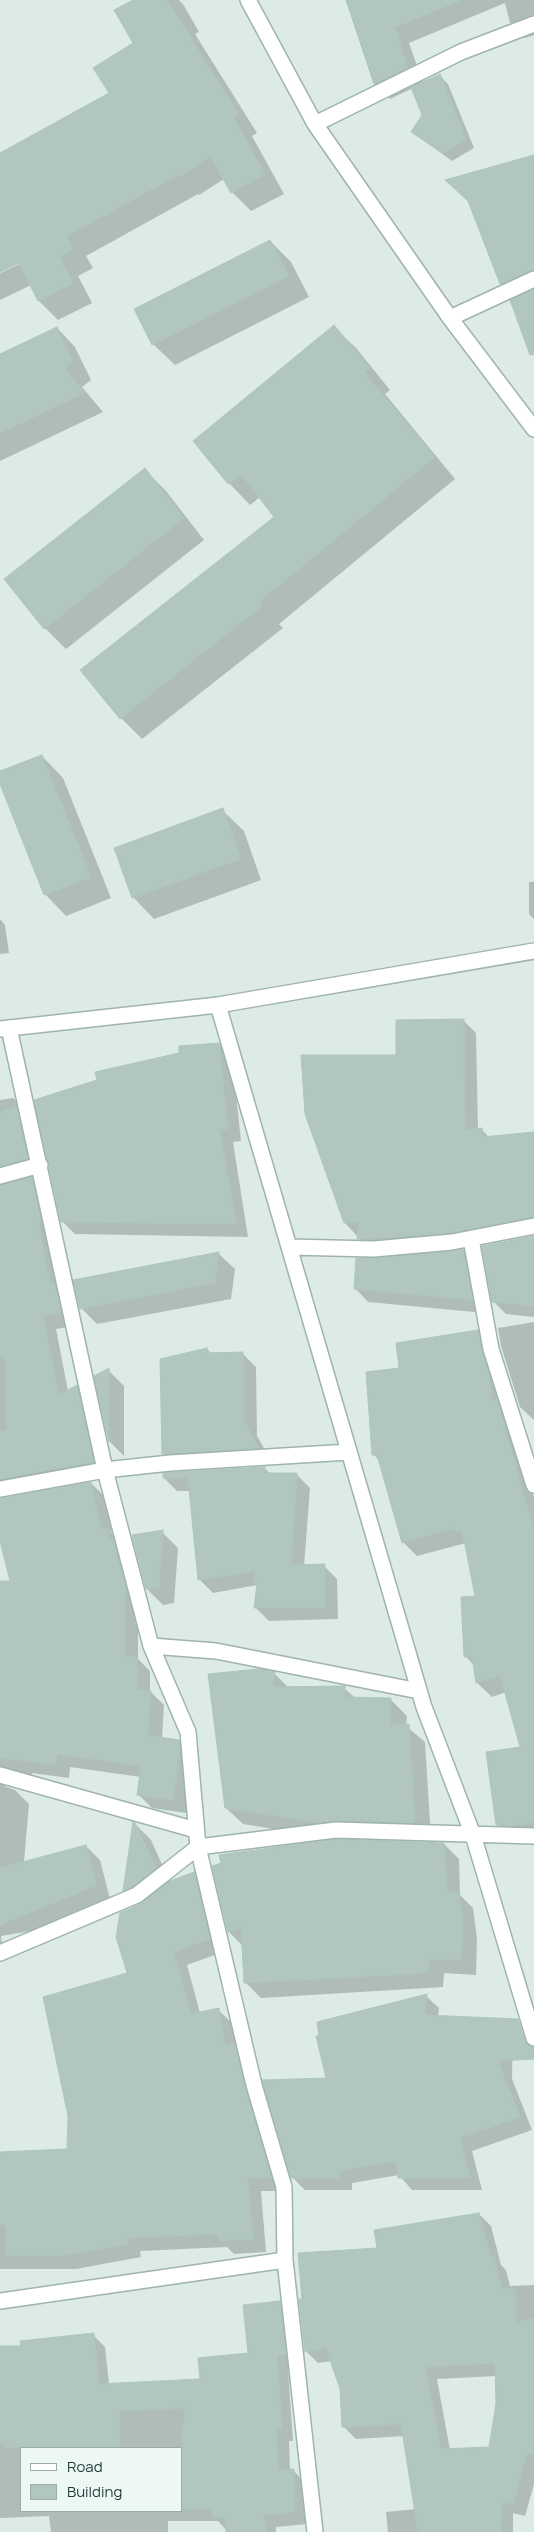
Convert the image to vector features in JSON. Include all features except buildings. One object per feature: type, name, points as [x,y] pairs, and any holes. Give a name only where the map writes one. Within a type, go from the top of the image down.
[{"type":"street","points":[[248,0],[315,124],[450,318],[534,430]]},
{"type":"street","points":[[315,124],[461,52],[534,24]]},
{"type":"street","points":[[450,318],[534,279]]},
{"type":"street","points":[[315,2532],[285,2260],[284,2187],[254,2085],[198,1847],[188,1732],[151,1646],[105,1470],[40,1164],[5,1029],[218,1005],[530,952]]},
{"type":"street","points":[[218,1005],[419,1691],[473,1834],[534,2038]]},
{"type":"street","points":[[0,1176],[40,1164]]},
{"type":"street","points":[[289,1248],[374,1249],[472,1239],[534,1226]]},
{"type":"street","points":[[472,1239],[491,1349],[534,1485]]},
{"type":"street","points":[[0,1489],[105,1470],[170,1463],[349,1452]]},
{"type":"street","points":[[151,1646],[216,1651],[419,1691]]},
{"type":"street","points":[[0,1775],[196,1830]]},
{"type":"street","points":[[0,1952],[137,1895],[198,1847],[336,1830],[534,1836]]},
{"type":"street","points":[[0,2301],[285,2260]]}]
